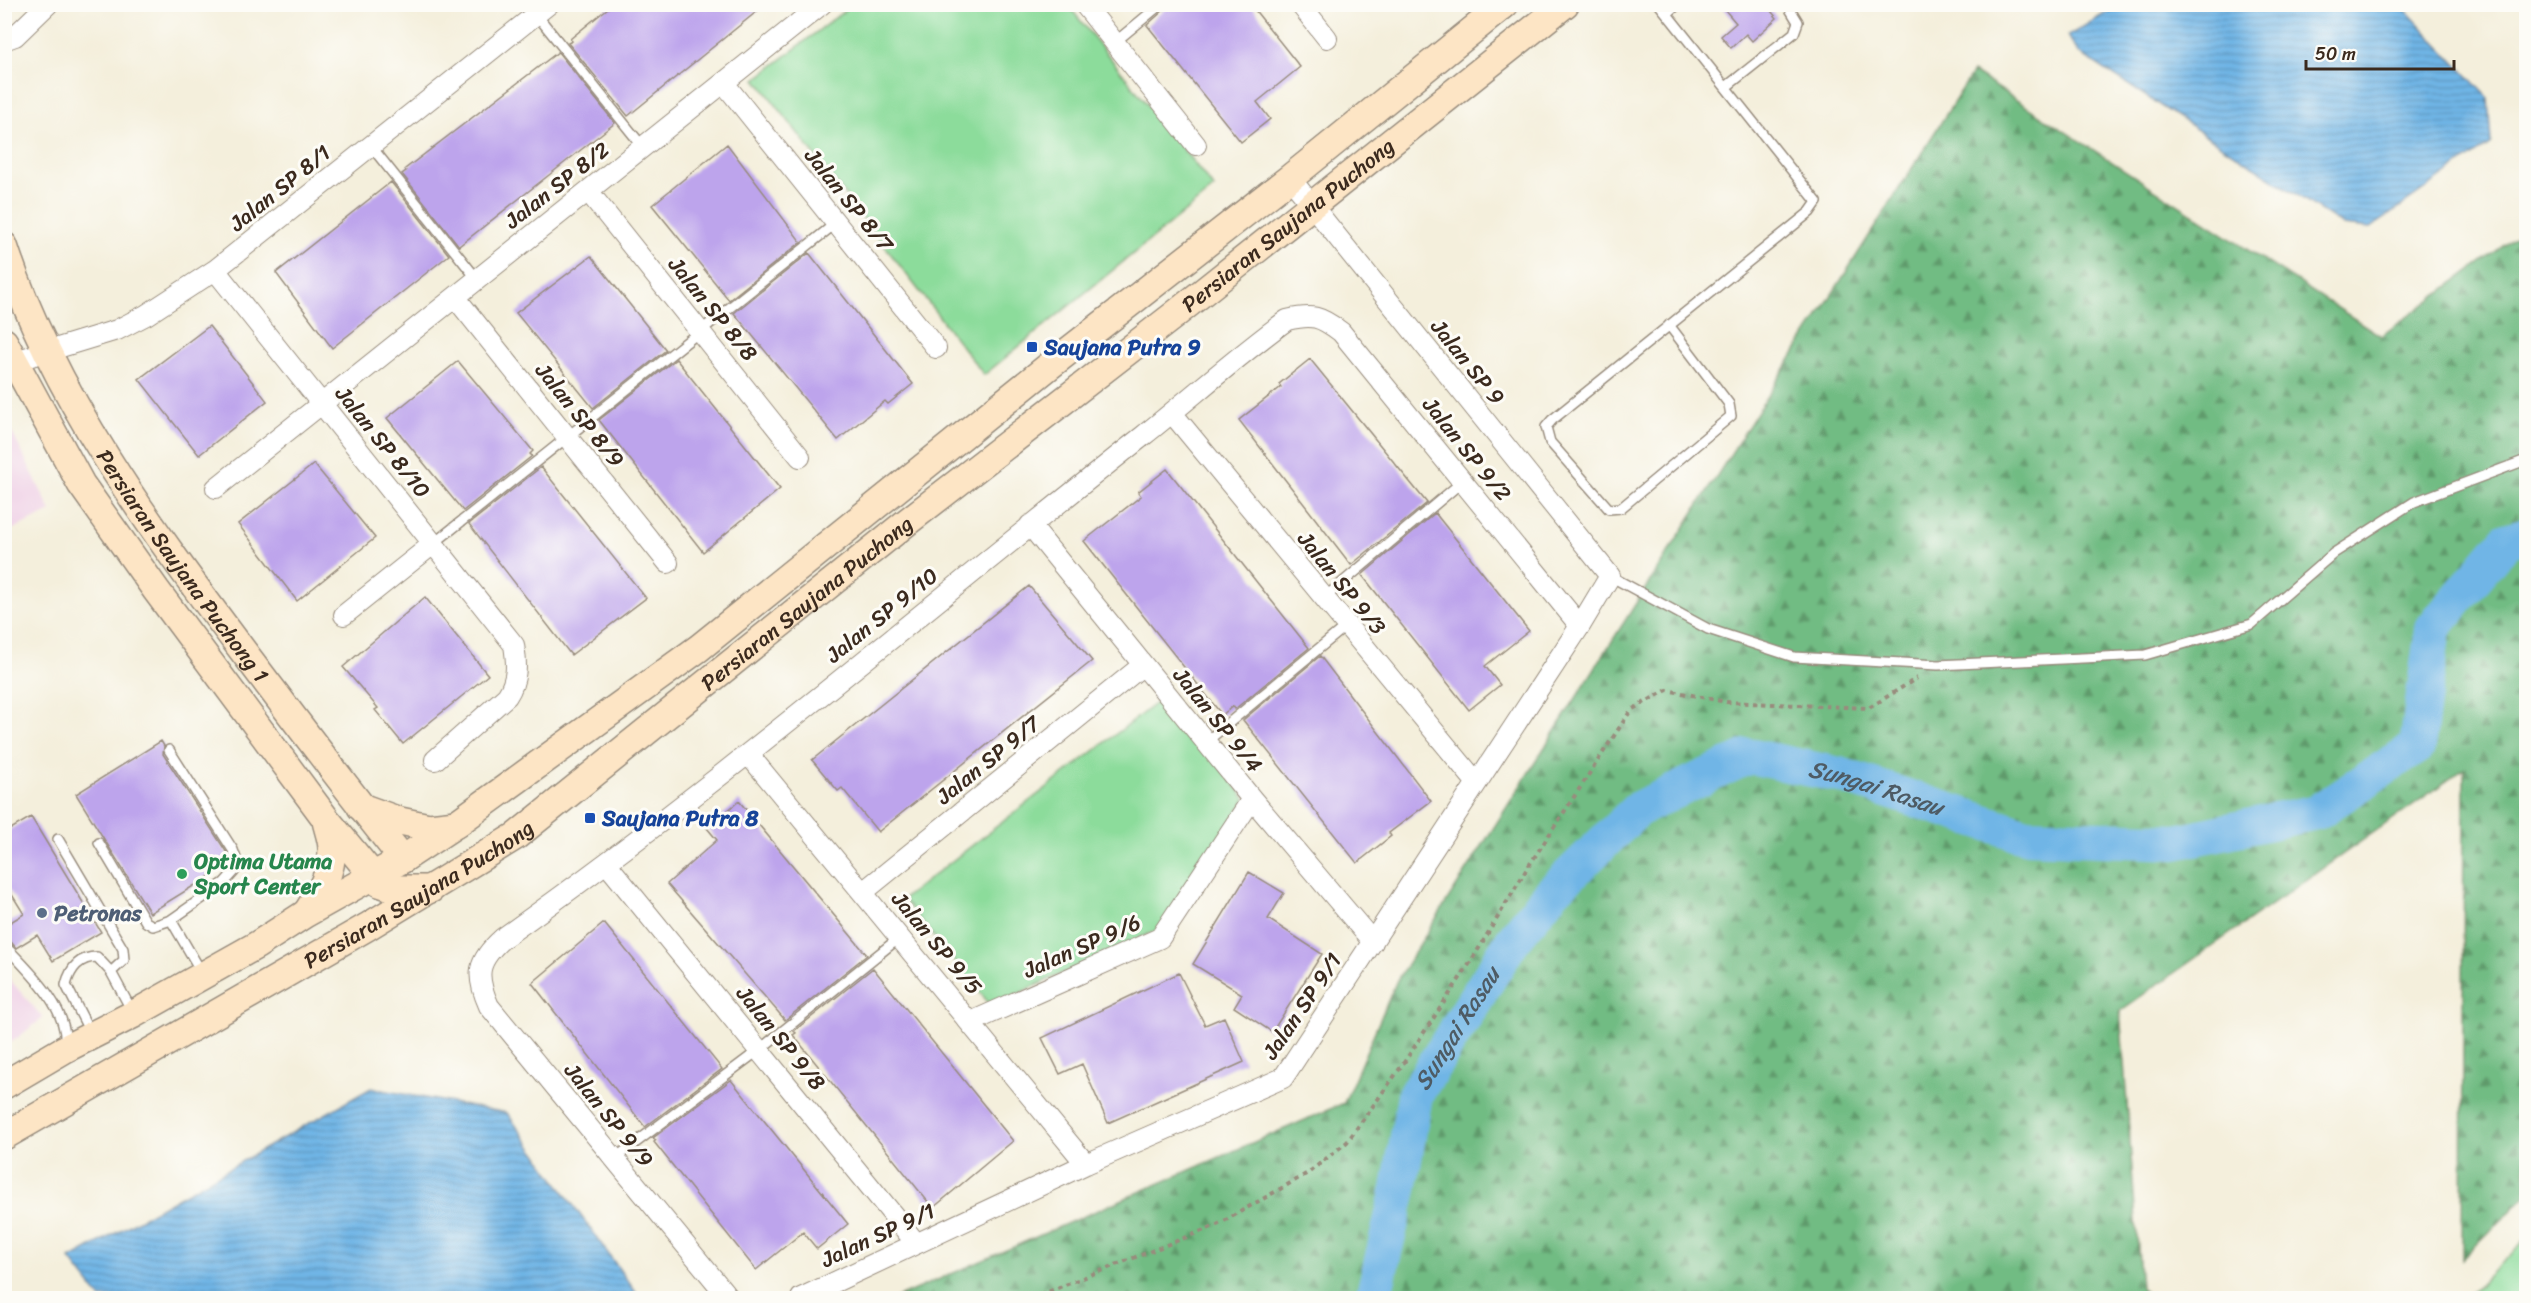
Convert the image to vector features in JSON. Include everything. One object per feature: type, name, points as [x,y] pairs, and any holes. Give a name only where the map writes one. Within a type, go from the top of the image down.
[{"type":"street","points":[[4,40],[15,36],[48,4]]},
{"type":"street","name":"Jalan SP 8/2","points":[[216,488],[822,4]]},
{"type":"street","points":[[1084,4],[1196,145]]},
{"type":"street","points":[[1300,4],[1327,38]]},
{"type":"street","name":"Persiaran Saujana Puchong","points":[[4,1085],[65,1049],[203,975],[403,859],[456,824],[699,648],[1505,4]]},
{"type":"street","name":"Persiaran Saujana Puchong","points":[[4,1137],[432,889],[516,836],[907,522],[1565,4]]},
{"type":"street","name":"Jalan SP 8/1","points":[[10,352],[48,352],[117,330],[147,315],[215,270],[542,9]]},
{"type":"street","name":"Jalan SP 8/7","points":[[724,83],[936,348]]},
{"type":"street","name":"Jalan SP 9","points":[[1290,178],[1610,576]]},
{"type":"street","name":"Jalan SP 8/8","points":[[588,191],[800,457]]},
{"type":"street","name":"Persiaran Saujana Puchong 1","points":[[4,246],[48,352],[110,465],[185,573],[360,807],[403,859]]},
{"type":"street","name":"Jalan SP 8/10","points":[[215,270],[514,645],[516,675],[507,696],[435,760]]},
{"type":"street","name":"Jalan SP 8/9","points":[[455,297],[668,563]]},
{"type":"street","name":"Jalan SP 9/10","points":[[487,952],[503,938],[607,864],[748,755],[1030,525],[1287,320],[1306,315]]},
{"type":"street","name":"Jalan SP 9/2","points":[[1306,315],[1324,320],[1341,332],[1580,626]]},
{"type":"street","name":"Persiaran Saujana Puchong 1","points":[[10,352],[81,484],[156,590],[326,819],[372,877]]},
{"type":"street","name":"Jalan SP 9/3","points":[[1172,413],[1476,782]]},
{"type":"street","name":"Jalan SP 9/4","points":[[1030,525],[1252,799],[1373,942]]},
{"type":"street","points":[[344,615],[433,544]]},
{"type":"street","name":"Jalan SP 9/1","points":[[801,1299],[1086,1164],[1280,1080],[1580,626],[1610,576]]},
{"type":"street","name":"Jalan SP 9/7","points":[[863,892],[1143,665]]},
{"type":"street","name":"Jalan SP 9/5","points":[[748,755],[971,1022],[1086,1164]]},
{"type":"street","name":"Jalan SP 9/6","points":[[971,1022],[1160,938],[1252,799]]},
{"type":"street","points":[[360,807],[400,821],[429,827],[456,824]]},
{"type":"street","points":[[305,914],[325,884],[333,849],[326,819]]},
{"type":"street","points":[[367,927],[383,911],[397,889],[403,873],[403,859]]},
{"type":"street","name":"Jalan SP 9/8","points":[[607,864],[916,1243]]},
{"type":"street","points":[[372,877],[379,883],[397,889],[432,889]]},
{"type":"street","name":"Jalan SP 9/9","points":[[487,952],[479,970],[481,989],[489,1006],[729,1299]]},
{"type":"lane","points":[[1114,43],[1161,4]]},
{"type":"lane","points":[[1659,4],[1817,202],[1810,212],[1669,325],[1552,420],[1546,427],[1550,442],[1609,509],[1621,508],[1731,416],[1729,404],[1669,325]]},
{"type":"lane","points":[[1667,14],[1678,4]]},
{"type":"lane","points":[[1726,87],[1794,33],[1798,22],[1787,4]]},
{"type":"lane","points":[[542,9],[643,147]]},
{"type":"lane","points":[[371,146],[477,279]]},
{"type":"lane","points":[[433,544],[836,223]]},
{"type":"lane","points":[[1610,576],[1708,629],[1794,657],[1938,665],[2145,655],[2252,624],[2334,553],[2414,502],[2526,460]]},
{"type":"lane","points":[[1324,598],[1462,481]]},
{"type":"lane","points":[[1206,742],[1346,626]]},
{"type":"lane","points":[[99,843],[146,922],[153,926],[171,920],[224,884],[234,872],[237,861],[233,850],[169,750]]},
{"type":"lane","points":[[58,839],[123,949],[124,960],[111,972]]},
{"type":"lane","points":[[171,920],[203,975]]},
{"type":"lane","points":[[614,1159],[759,1050],[899,938]]},
{"type":"lane","points":[[4,945],[43,986],[59,1016],[66,1040],[65,1049]]},
{"type":"lane","points":[[92,1036],[66,985],[69,973],[88,957],[97,957],[111,972],[134,1014]]},
{"type":"path","points":[[1032,1299],[1217,1225],[1308,1173],[1347,1142],[1463,972],[1528,867],[1631,710],[1667,690],[1726,702],[1869,708],[1938,665]]},
{"type":"shaded area","points":[[5,418],[51,511],[4,533]]},
{"type":"shaded area","points":[[5,974],[43,1018],[4,1047]]},
{"type":"green space","points":[[853,4],[1068,5],[1214,188],[984,375],[756,79]]},
{"type":"green space","points":[[1973,72],[2381,336],[2526,229],[2526,1196],[2462,1259],[2464,769],[2120,1011],[2141,1288],[2151,1298],[896,1298],[1344,1103],[1397,980]]},
{"type":"green space","points":[[1165,696],[1246,799],[1162,928],[991,1006],[903,899]]},
{"type":"green space","points":[[2526,1240],[2526,1298],[2465,1298]]},
{"type":"water","points":[[2119,5],[2401,5],[2488,98],[2491,143],[2370,228],[2343,225],[2078,52],[2068,36]]},
{"type":"water","points":[[371,1088],[507,1113],[640,1298],[100,1298],[70,1259]]},
{"type":"building","points":[[613,4],[766,4],[628,116],[568,43]]},
{"type":"building","points":[[1168,4],[1250,4],[1300,67],[1257,102],[1270,119],[1241,142],[1147,25]]},
{"type":"building","points":[[1720,4],[1765,4],[1777,18],[1752,41],[1746,34],[1731,48],[1721,36],[1736,23]]},
{"type":"building","points":[[558,52],[615,123],[459,246],[402,174],[406,171],[405,169]]},
{"type":"building","points":[[727,144],[801,242],[729,300],[652,205]]},
{"type":"building","points":[[391,182],[449,255],[332,348],[276,273]]},
{"type":"building","points":[[809,253],[913,384],[888,404],[885,401],[838,440],[734,313]]},
{"type":"building","points":[[591,256],[666,350],[593,408],[516,313]]},
{"type":"building","points":[[209,326],[267,401],[199,455],[139,379]]},
{"type":"building","points":[[676,359],[780,489],[703,552],[599,420]]},
{"type":"building","points":[[1310,359],[1427,503],[1351,565],[1239,420],[1281,387],[1279,384]]},
{"type":"building","points":[[458,361],[533,451],[530,454],[532,456],[463,511],[387,418]]},
{"type":"building","points":[[314,464],[375,538],[297,601],[238,524]]},
{"type":"building","points":[[541,467],[646,598],[571,655],[469,524]]},
{"type":"building","points":[[1167,469],[1309,648],[1235,709],[1233,706],[1222,715],[1084,541],[1141,496],[1138,492]]},
{"type":"building","points":[[1435,513],[1529,631],[1485,666],[1500,685],[1469,710],[1362,575]]},
{"type":"building","points":[[1029,586],[1092,661],[878,832],[842,788],[838,791],[812,760]]},
{"type":"building","points":[[425,597],[488,675],[403,744],[375,710],[378,708],[343,667]]},
{"type":"building","points":[[1320,656],[1431,801],[1389,833],[1391,836],[1357,863],[1243,720]]},
{"type":"building","points":[[161,741],[164,746],[163,754],[230,861],[229,864],[150,913],[76,794]]},
{"type":"building","points":[[739,801],[867,955],[785,1020],[667,884],[717,840],[707,828]]},
{"type":"building","points":[[31,817],[101,932],[53,961],[37,935],[16,948],[4,933],[4,926],[24,914],[4,882],[4,833]]},
{"type":"building","points":[[1249,872],[1284,893],[1268,919],[1322,954],[1272,1032],[1234,1007],[1242,994],[1193,964]]},
{"type":"building","points":[[604,923],[722,1069],[645,1127],[532,983]]},
{"type":"building","points":[[873,968],[1013,1141],[933,1208],[793,1035],[796,1033],[794,1031]]},
{"type":"building","points":[[1179,973],[1205,1025],[1224,1017],[1244,1062],[1108,1123],[1082,1064],[1060,1074],[1042,1038]]},
{"type":"building","points":[[731,1080],[848,1224],[817,1249],[803,1232],[756,1270],[653,1138]]},
{"type":"waterway","name":"Sungai Rasau","points":[[1373,1298],[1399,1189],[1415,1095],[1512,941],[1552,892],[1638,809],[1749,756],[1840,775],[2027,836],[2176,842],[2317,812],[2417,747],[2433,628],[2506,541],[2526,535]]},
{"type":"place","name":"Saujana Putra 9","points":[[1032,347]]},
{"type":"place","name":"Saujana Putra 8","points":[[590,818]]},
{"type":"place","name":"Optima Utama Sport Center","points":[[182,874]]},
{"type":"place","name":"Petronas","points":[[42,913]]}]
